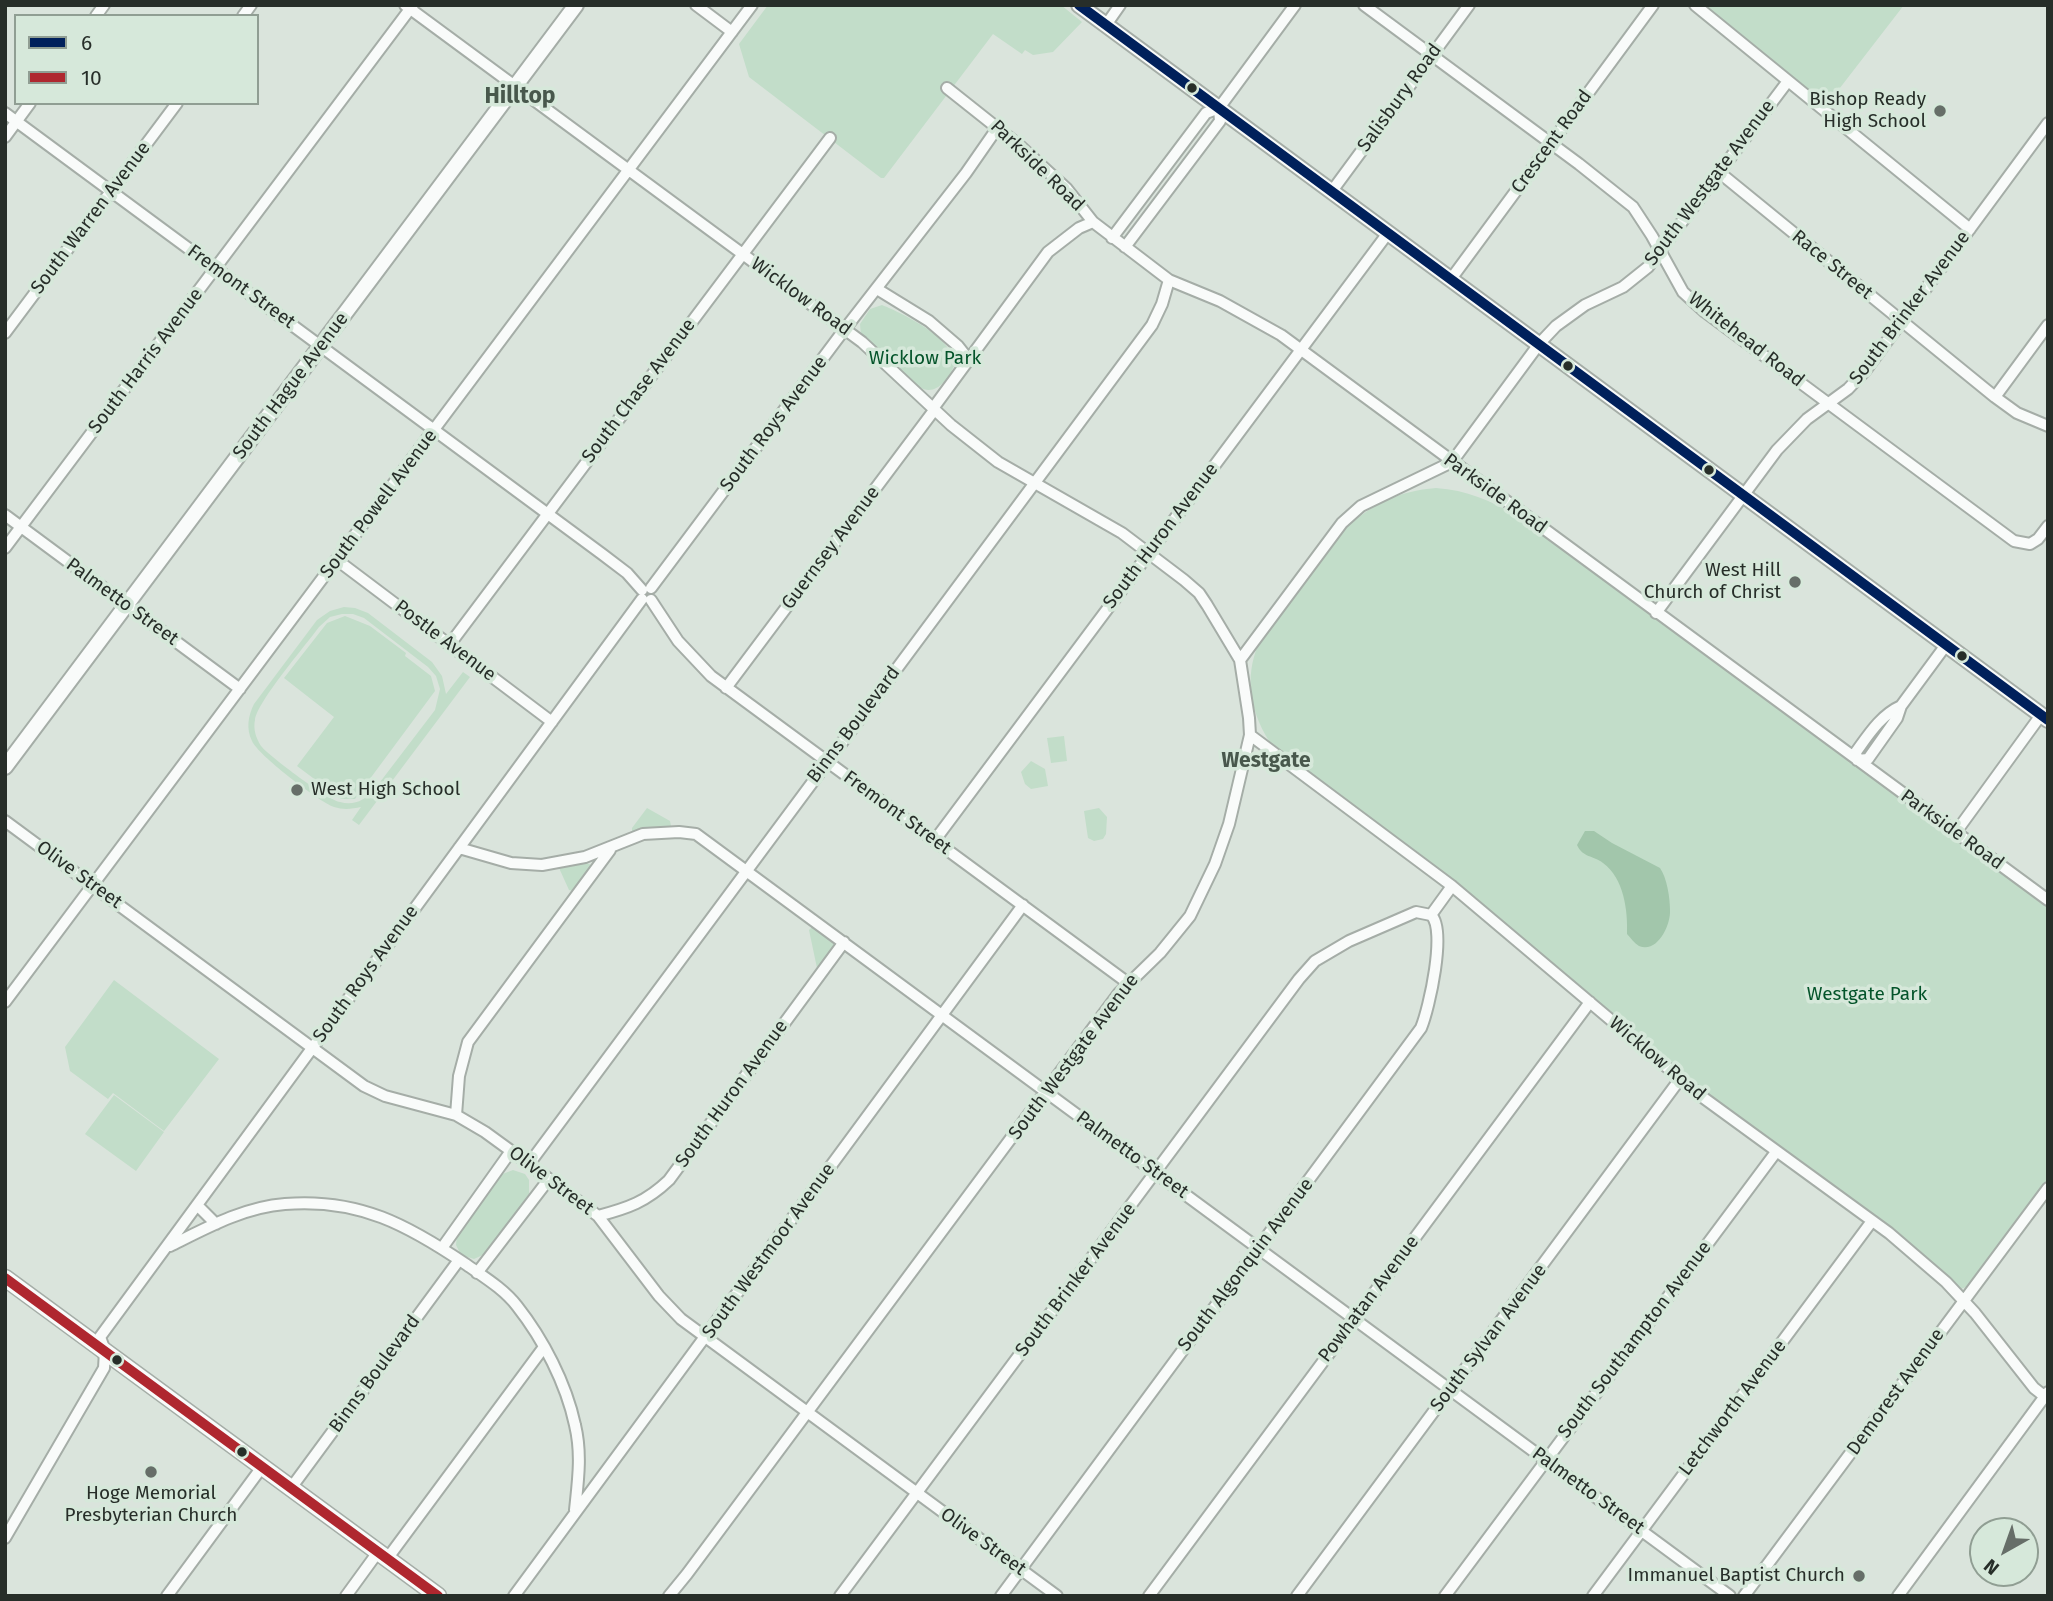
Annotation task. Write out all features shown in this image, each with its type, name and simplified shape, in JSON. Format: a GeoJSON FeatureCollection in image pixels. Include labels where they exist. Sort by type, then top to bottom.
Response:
{"type":"FeatureCollection","features":[{"type":"Feature","properties":{"kind":"main road","name":"South Hague Avenue"},"geometry":{"type":"LineString","coordinates":[[5,767],[576,5]]}},
{"type":"Feature","properties":{"kind":"main road"},"geometry":{"type":"LineString","coordinates":[[1079,5],[1946,645],[2045,715]]}},
{"type":"Feature","properties":{"kind":"main road"},"geometry":{"type":"LineString","coordinates":[[5,1278],[438,1596]]}},
{"type":"Feature","properties":{"kind":"street"},"geometry":{"type":"LineString","coordinates":[[696,5],[732,32]]}},
{"type":"Feature","properties":{"kind":"street","name":"South Powell Avenue"},"geometry":{"type":"LineString","coordinates":[[5,1002],[752,5]]}},
{"type":"Feature","properties":{"kind":"street"},"geometry":{"type":"LineString","coordinates":[[1106,25],[1120,5]]}},
{"type":"Feature","properties":{"kind":"street"},"geometry":{"type":"LineString","coordinates":[[1112,238],[1206,113],[1219,108],[1295,5]]}},
{"type":"Feature","properties":{"kind":"street","name":"Whitehead Road"},"geometry":{"type":"LineString","coordinates":[[1364,5],[1633,207],[1683,292],[1705,313],[2014,541],[2024,545],[2038,539],[2048,526]]}},
{"type":"Feature","properties":{"kind":"street","name":"Salisbury Road"},"geometry":{"type":"LineString","coordinates":[[1332,191],[1469,5]]}},
{"type":"Feature","properties":{"kind":"street","name":"Crescent Road"},"geometry":{"type":"LineString","coordinates":[[1451,279],[1653,5]]}},
{"type":"Feature","properties":{"kind":"street"},"geometry":{"type":"LineString","coordinates":[[1695,5],[1970,229]]}},
{"type":"Feature","properties":{"kind":"street","name":"Wicklow Road"},"geometry":{"type":"LineString","coordinates":[[409,7],[883,359],[934,408],[998,462],[1103,522],[1149,553],[1199,593],[1229,638],[1240,660]]}},
{"type":"Feature","properties":{"kind":"street","name":"South Harris Avenue"},"geometry":{"type":"LineString","coordinates":[[5,548],[409,7]]}},
{"type":"Feature","properties":{"kind":"street","name":"South Westgate Avenue"},"geometry":{"type":"LineString","coordinates":[[669,1596],[1128,983],[1181,930],[1199,900],[1215,864],[1229,824],[1250,735],[1240,660],[1342,523],[1362,506],[1452,462],[1539,344],[1556,327],[1585,305],[1637,278],[1660,253],[1788,81]]}},
{"type":"Feature","properties":{"kind":"street","name":"Parkside Road"},"geometry":{"type":"LineString","coordinates":[[947,88],[998,127],[1067,189],[1093,222],[1169,281],[1249,315],[1300,349],[2048,900]]}},
{"type":"Feature","properties":{"kind":"street"},"geometry":{"type":"LineString","coordinates":[[5,137],[29,105]]}},
{"type":"Feature","properties":{"kind":"street","name":"South Warren Avenue"},"geometry":{"type":"LineString","coordinates":[[5,333],[176,105]]}},
{"type":"Feature","properties":{"kind":"street"},"geometry":{"type":"LineString","coordinates":[[1125,247],[1220,121],[1219,108]]}},
{"type":"Feature","properties":{"kind":"street","name":"Fremont Street"},"geometry":{"type":"LineString","coordinates":[[5,113],[626,573],[646,594],[684,648],[710,676],[1128,983]]}},
{"type":"Feature","properties":{"kind":"street","name":"South Brinker Avenue"},"geometry":{"type":"LineString","coordinates":[[1656,612],[1777,450],[1800,425],[1848,389],[1865,371],[2048,123]]}},
{"type":"Feature","properties":{"kind":"street","name":"South Roys Avenue"},"geometry":{"type":"LineString","coordinates":[[105,1351],[100,1337],[646,594],[966,173],[998,127]]}},
{"type":"Feature","properties":{"kind":"street","name":"South Chase Avenue"},"geometry":{"type":"LineString","coordinates":[[450,644],[830,138]]}},
{"type":"Feature","properties":{"kind":"street","name":"Race Street"},"geometry":{"type":"LineString","coordinates":[[1720,173],[1995,397],[2017,413],[2048,426]]}},
{"type":"Feature","properties":{"kind":"street","name":"Guernsey Avenue"},"geometry":{"type":"LineString","coordinates":[[726,688],[1048,252],[1079,228],[1093,222]]}},
{"type":"Feature","properties":{"kind":"street","name":"South Huron Avenue"},"geometry":{"type":"LineString","coordinates":[[934,840],[1388,233]]}},
{"type":"Feature","properties":{"kind":"street","name":"Binns Boulevard"},"geometry":{"type":"LineString","coordinates":[[529,1164],[1152,325],[1169,281]]}},
{"type":"Feature","properties":{"kind":"street"},"geometry":{"type":"LineString","coordinates":[[877,289],[929,321],[958,346],[969,360]]}},
{"type":"Feature","properties":{"kind":"street"},"geometry":{"type":"LineString","coordinates":[[1995,397],[2048,325]]}},
{"type":"Feature","properties":{"kind":"street","name":"Palmetto Street"},"geometry":{"type":"LineString","coordinates":[[5,515],[240,689]]}},
{"type":"Feature","properties":{"kind":"street","name":"Postle Avenue"},"geometry":{"type":"LineString","coordinates":[[337,560],[552,722]]}},
{"type":"Feature","properties":{"kind":"street"},"geometry":{"type":"LineString","coordinates":[[1857,760],[1856,752],[1871,731],[1889,712],[1901,706],[1946,645]]}},
{"type":"Feature","properties":{"kind":"street"},"geometry":{"type":"LineString","coordinates":[[1956,832],[2045,715]]}},
{"type":"Feature","properties":{"kind":"street","name":"Wicklow Road"},"geometry":{"type":"LineString","coordinates":[[1250,735],[1452,886],[1680,1079],[1872,1221],[1946,1282],[2034,1388],[2047,1396]]}},
{"type":"Feature","properties":{"kind":"street","name":"Olive Street"},"geometry":{"type":"LineString","coordinates":[[5,821],[364,1086],[385,1096],[456,1115],[529,1164],[598,1216],[659,1296],[681,1319],[1057,1596]]}},
{"type":"Feature","properties":{"kind":"street","name":"Palmetto Street"},"geometry":{"type":"LineString","coordinates":[[459,848],[511,863],[542,865],[585,857],[643,834],[696,834],[1730,1596]]}},
{"type":"Feature","properties":{"kind":"street"},"geometry":{"type":"LineString","coordinates":[[456,1115],[458,1076],[468,1042],[612,847]]}},
{"type":"Feature","properties":{"kind":"street"},"geometry":{"type":"LineString","coordinates":[[1432,915],[1452,886]]}},
{"type":"Feature","properties":{"kind":"street","name":"South Westmoor Avenue"},"geometry":{"type":"LineString","coordinates":[[514,1596],[1023,905]]}},
{"type":"Feature","properties":{"kind":"street","name":"South Brinker Avenue"},"geometry":{"type":"LineString","coordinates":[[841,1596],[1299,979],[1315,961],[1341,945],[1416,912],[1432,915]]}},
{"type":"Feature","properties":{"kind":"street","name":"South Algonquin Avenue"},"geometry":{"type":"LineString","coordinates":[[1001,1596],[1420,1028],[1430,1001],[1438,929],[1436,919],[1432,915]]}},
{"type":"Feature","properties":{"kind":"street","name":"South Huron Avenue"},"geometry":{"type":"LineString","coordinates":[[598,1216],[634,1206],[653,1195],[669,1180],[844,942]]}},
{"type":"Feature","properties":{"kind":"street","name":"Powhatan Avenue"},"geometry":{"type":"LineString","coordinates":[[1149,1596],[1590,1002]]}},
{"type":"Feature","properties":{"kind":"street","name":"South Sylvan Avenue"},"geometry":{"type":"LineString","coordinates":[[1297,1596],[1680,1079]]}},
{"type":"Feature","properties":{"kind":"street"},"geometry":{"type":"LineString","coordinates":[[442,1248],[511,1151]]}},
{"type":"Feature","properties":{"kind":"street","name":"South Southampton Avenue"},"geometry":{"type":"LineString","coordinates":[[1445,1596],[1776,1152]]}},
{"type":"Feature","properties":{"kind":"street"},"geometry":{"type":"LineString","coordinates":[[477,1273],[549,1179]]}},
{"type":"Feature","properties":{"kind":"street","name":"Demorest Avenue"},"geometry":{"type":"LineString","coordinates":[[1744,1596],[2048,1188]]}},
{"type":"Feature","properties":{"kind":"street"},"geometry":{"type":"LineString","coordinates":[[166,1248],[231,1217],[281,1204],[331,1204],[380,1215],[415,1231],[442,1248],[515,1303],[544,1347],[575,1421],[580,1465],[575,1512]]}},
{"type":"Feature","properties":{"kind":"street"},"geometry":{"type":"LineString","coordinates":[[197,1205],[216,1224]]}},
{"type":"Feature","properties":{"kind":"street","name":"Letchworth Avenue"},"geometry":{"type":"LineString","coordinates":[[1593,1596],[1872,1221]]}},
{"type":"Feature","properties":{"kind":"street","name":"Binns Boulevard"},"geometry":{"type":"LineString","coordinates":[[291,1488],[459,1260]]}},
{"type":"Feature","properties":{"kind":"street"},"geometry":{"type":"LineString","coordinates":[[346,1596],[382,1555],[544,1347]]}},
{"type":"Feature","properties":{"kind":"street"},"geometry":{"type":"LineString","coordinates":[[5,1538],[102,1371],[105,1351]]}},
{"type":"Feature","properties":{"kind":"street"},"geometry":{"type":"LineString","coordinates":[[1898,1596],[2047,1396]]}},
{"type":"Feature","properties":{"kind":"street"},"geometry":{"type":"LineString","coordinates":[[580,1465],[599,1480]]}},
{"type":"Feature","properties":{"kind":"street"},"geometry":{"type":"LineString","coordinates":[[167,1596],[262,1467]]}},
{"type":"Feature","properties":{"kind":"green space"},"geometry":{"type":"Polygon","coordinates":[[[768,5],[1061,5],[1082,22],[1053,52],[1033,55],[1025,50],[1022,54],[993,34],[884,178],[881,178],[749,77],[739,44],[768,5]]]}},
{"type":"Feature","properties":{"kind":"green space"},"geometry":{"type":"Polygon","coordinates":[[[1704,5],[1904,5],[1826,106],[1704,5]]]}},
{"type":"Feature","properties":{"kind":"green space","name":"Wicklow Park"},"geometry":{"type":"Polygon","coordinates":[[[882,305],[927,329],[947,346],[954,366],[940,386],[930,390],[919,387],[861,336],[860,324],[870,309],[882,305]]]}},
{"type":"Feature","properties":{"kind":"green space","name":"Westgate Park"},"geometry":{"type":"Polygon","coordinates":[[[1436,488],[1478,497],[1517,515],[2048,907],[2048,1179],[1966,1287],[1961,1289],[1956,1286],[1702,1092],[1269,741],[1257,715],[1251,689],[1253,663],[1262,636],[1344,530],[1354,521],[1386,500],[1410,492],[1436,488]]]}},
{"type":"Feature","properties":{"kind":"green space"},"geometry":{"type":"Polygon","coordinates":[[[344,607],[368,613],[432,662],[442,676],[446,694],[463,672],[470,677],[359,825],[352,820],[361,807],[337,808],[315,796],[257,748],[248,727],[254,704],[317,620],[330,611],[344,607]],[[353,614],[330,617],[319,627],[264,700],[254,727],[261,746],[275,759],[324,794],[340,802],[350,803],[363,799],[374,790],[435,710],[440,689],[436,676],[428,667],[364,618],[353,614]]]}},
{"type":"Feature","properties":{"kind":"green space"},"geometry":{"type":"Polygon","coordinates":[[[345,616],[370,626],[406,653],[405,656],[431,676],[435,691],[355,799],[341,799],[297,766],[334,717],[284,678],[327,623],[345,616]]]}},
{"type":"Feature","properties":{"kind":"green space"},"geometry":{"type":"Polygon","coordinates":[[[1064,736],[1067,761],[1051,763],[1047,738],[1064,736]]]}},
{"type":"Feature","properties":{"kind":"green space"},"geometry":{"type":"Polygon","coordinates":[[[1031,761],[1045,769],[1048,786],[1031,789],[1025,784],[1021,772],[1031,761]]]}},
{"type":"Feature","properties":{"kind":"green space"},"geometry":{"type":"Polygon","coordinates":[[[647,808],[670,821],[671,826],[635,833],[632,831],[647,808]]]}},
{"type":"Feature","properties":{"kind":"green space"},"geometry":{"type":"Polygon","coordinates":[[[1099,808],[1107,817],[1106,834],[1103,839],[1094,841],[1088,838],[1084,811],[1099,808]]]}},
{"type":"Feature","properties":{"kind":"green space"},"geometry":{"type":"Polygon","coordinates":[[[585,862],[591,865],[590,868],[573,891],[569,890],[559,868],[585,862]]]}},
{"type":"Feature","properties":{"kind":"green space"},"geometry":{"type":"Polygon","coordinates":[[[813,926],[836,944],[817,968],[809,930],[813,926]]]}},
{"type":"Feature","properties":{"kind":"green space"},"geometry":{"type":"Polygon","coordinates":[[[114,980],[219,1059],[164,1131],[113,1093],[108,1099],[70,1071],[65,1047],[114,980]]]}},
{"type":"Feature","properties":{"kind":"green space"},"geometry":{"type":"Polygon","coordinates":[[[114,1095],[164,1132],[136,1171],[85,1134],[114,1095]]]}},
{"type":"Feature","properties":{"kind":"green space"},"geometry":{"type":"Polygon","coordinates":[[[513,1170],[525,1174],[529,1180],[529,1194],[487,1253],[474,1259],[461,1255],[456,1245],[457,1235],[500,1175],[513,1170]]]}},
{"type":"Feature","properties":{"kind":"shaded area"},"geometry":{"type":"Polygon","coordinates":[[[1585,831],[1594,831],[1660,868],[1669,894],[1670,916],[1662,937],[1652,946],[1639,946],[1627,934],[1627,915],[1616,877],[1603,863],[1585,854],[1577,845],[1585,831]]]}},
{"type":"Feature","properties":{"kind":"transit line","name":"6"},"geometry":{"type":"LineString","coordinates":[[1079,5],[2048,720]]}},
{"type":"Feature","properties":{"kind":"transit line","name":"10"},"geometry":{"type":"LineString","coordinates":[[5,1278],[438,1596]]}},
{"type":"Feature","properties":{"kind":"place","name":"Bishop Ready High School"},"geometry":{"type":"Point","coordinates":[1940,111]}},
{"type":"Feature","properties":{"kind":"place","name":"West Hill Church of Christ"},"geometry":{"type":"Point","coordinates":[1795,582]}},
{"type":"Feature","properties":{"kind":"place","name":"West High School"},"geometry":{"type":"Point","coordinates":[297,790]}},
{"type":"Feature","properties":{"kind":"place","name":"Hoge Memorial Presbyterian Church"},"geometry":{"type":"Point","coordinates":[151,1472]}},
{"type":"Feature","properties":{"kind":"place","name":"Immanuel Baptist Church"},"geometry":{"type":"Point","coordinates":[1859,1576]}},
{"type":"Feature","properties":{"kind":"district","name":"Hilltop"},"geometry":{"type":"Point","coordinates":[520,97]}},
{"type":"Feature","properties":{"kind":"district","name":"Westgate"},"geometry":{"type":"Point","coordinates":[1266,761]}}]}
